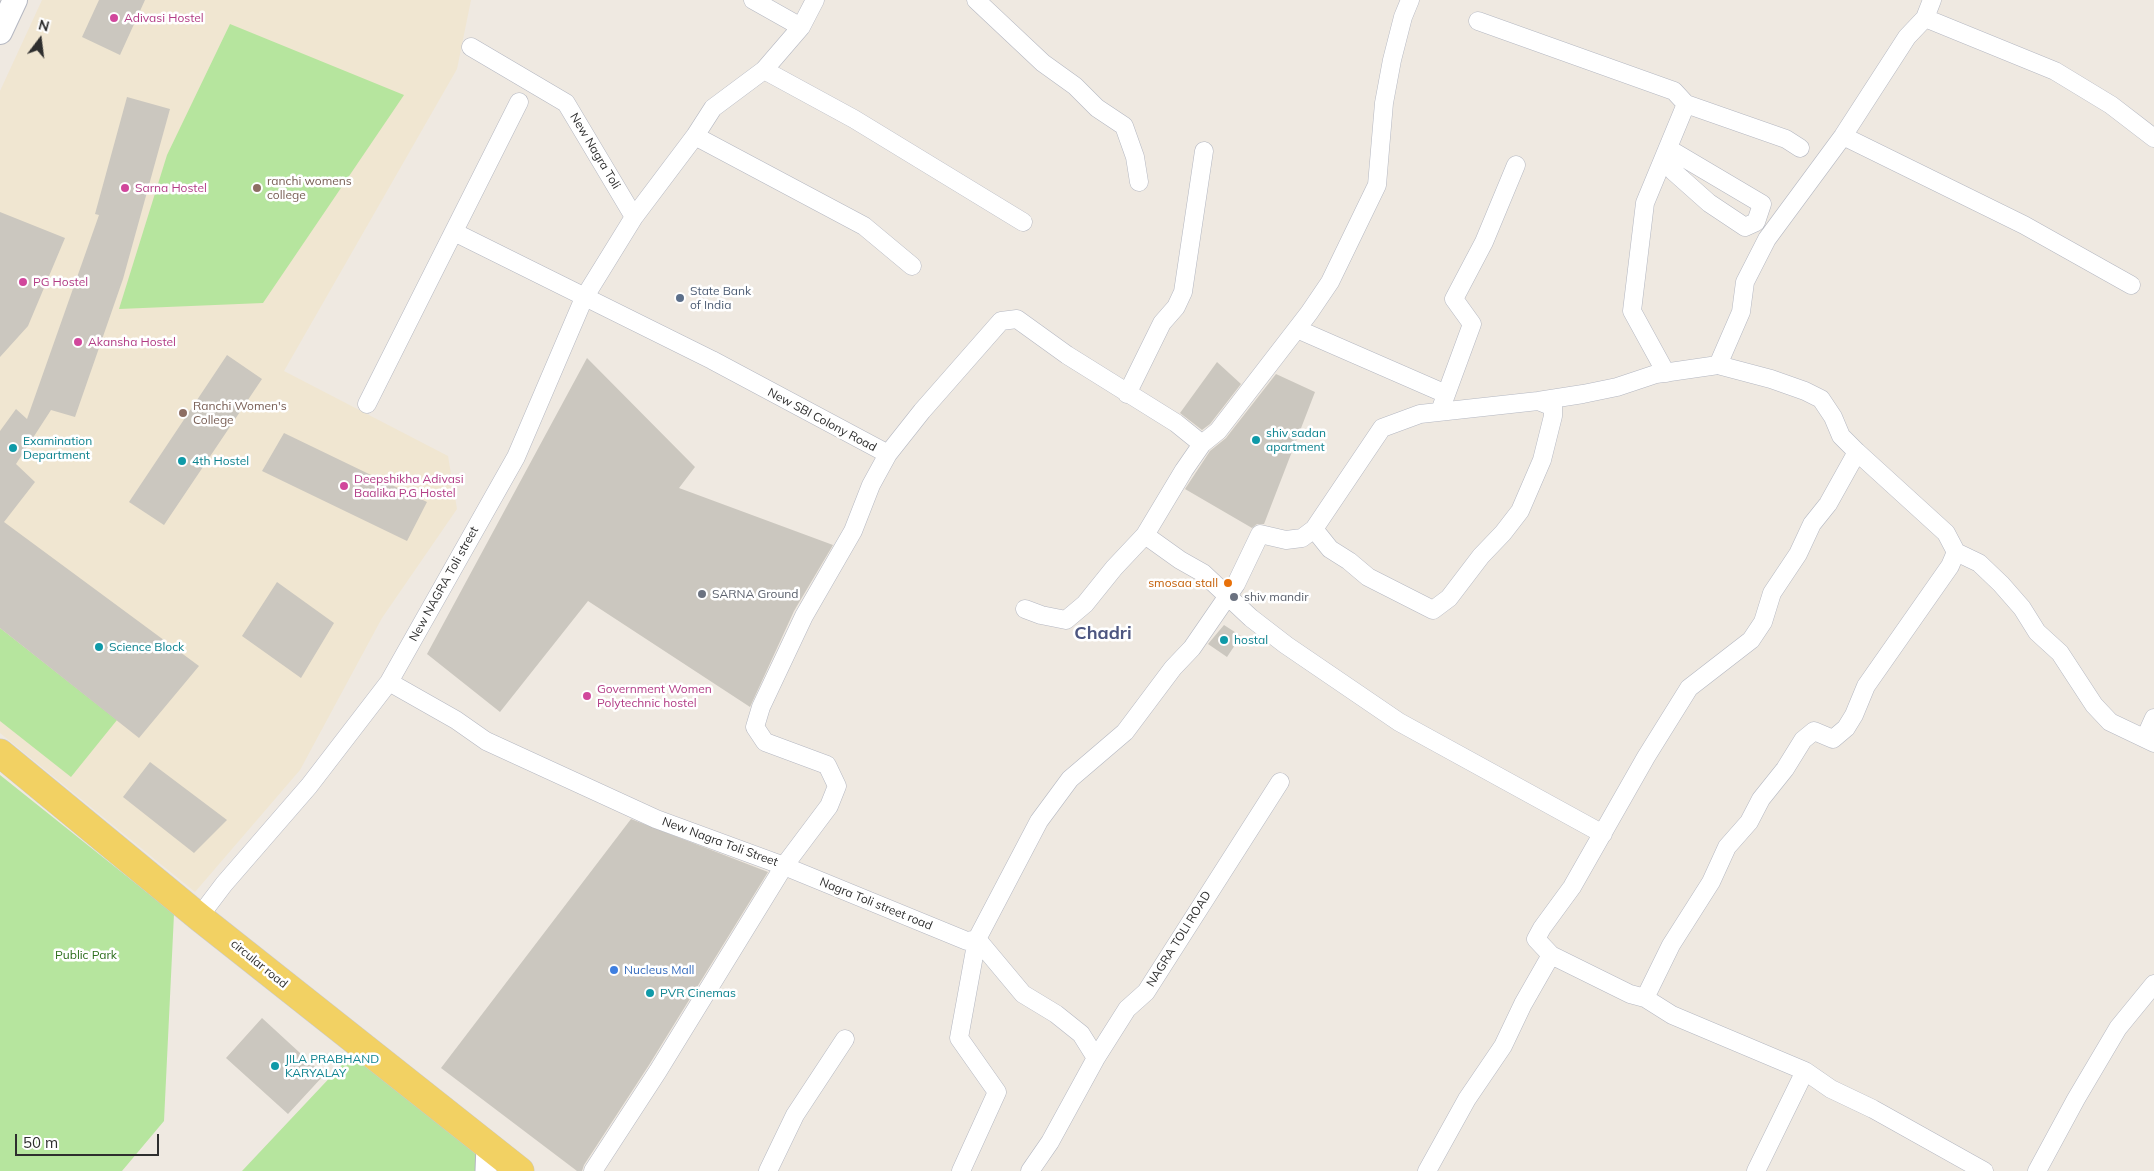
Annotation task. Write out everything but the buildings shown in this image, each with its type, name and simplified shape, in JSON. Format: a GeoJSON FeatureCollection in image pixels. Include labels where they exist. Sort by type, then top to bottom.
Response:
{"type":"FeatureCollection","features":[{"type":"Feature","properties":{"kind":"main road"},"geometry":{"type":"LineString","coordinates":[[0,32],[15,0]]}},
{"type":"Feature","properties":{"kind":"main road","name":"circular road"},"geometry":{"type":"LineString","coordinates":[[0,753],[199,916],[486,1158],[520,1171]]}},
{"type":"Feature","properties":{"kind":"street"},"geometry":{"type":"LineString","coordinates":[[753,0],[801,26]]}},
{"type":"Feature","properties":{"kind":"street","name":"New NAGRA Toli street"},"geometry":{"type":"LineString","coordinates":[[199,916],[224,884],[309,786],[390,682],[516,457],[584,298],[634,217],[695,136],[713,108],[764,70],[801,26],[815,0]]}},
{"type":"Feature","properties":{"kind":"street"},"geometry":{"type":"LineString","coordinates":[[976,0],[1043,63],[1075,86],[1097,108],[1124,126],[1135,157],[1139,182]]}},
{"type":"Feature","properties":{"kind":"street"},"geometry":{"type":"LineString","coordinates":[[1025,609],[1066,620],[1085,604],[1114,568],[1145,535],[1202,444],[1218,431],[1297,329],[1330,282],[1377,185],[1384,103],[1392,60],[1410,0]]}},
{"type":"Feature","properties":{"kind":"street"},"geometry":{"type":"LineString","coordinates":[[1718,365],[1742,312],[1745,282],[1767,239],[1843,136],[1907,37],[1925,18],[1932,0]]}},
{"type":"Feature","properties":{"kind":"street"},"geometry":{"type":"LineString","coordinates":[[1925,18],[2055,71],[2111,105],[2154,138]]}},
{"type":"Feature","properties":{"kind":"street"},"geometry":{"type":"LineString","coordinates":[[1478,21],[1674,91],[1686,104],[1786,140],[1800,148]]}},
{"type":"Feature","properties":{"kind":"street","name":"New Nagra Toli"},"geometry":{"type":"LineString","coordinates":[[471,47],[566,103],[634,217]]}},
{"type":"Feature","properties":{"kind":"street"},"geometry":{"type":"LineString","coordinates":[[764,70],[877,133],[1023,222]]}},
{"type":"Feature","properties":{"kind":"street"},"geometry":{"type":"LineString","coordinates":[[367,404],[519,102]]}},
{"type":"Feature","properties":{"kind":"street"},"geometry":{"type":"LineString","coordinates":[[1666,373],[1632,311],[1645,203],[1669,149],[1686,104]]}},
{"type":"Feature","properties":{"kind":"street"},"geometry":{"type":"LineString","coordinates":[[695,136],[864,226],[912,266]]}},
{"type":"Feature","properties":{"kind":"street"},"geometry":{"type":"LineString","coordinates":[[1843,136],[2024,224],[2130,285]]}},
{"type":"Feature","properties":{"kind":"street"},"geometry":{"type":"LineString","coordinates":[[1669,149],[1762,204],[1756,222],[1745,227],[1709,203],[1673,171],[1669,149]]}},
{"type":"Feature","properties":{"kind":"street"},"geometry":{"type":"LineString","coordinates":[[1127,394],[1162,323],[1176,308],[1183,292],[1204,151]]}},
{"type":"Feature","properties":{"kind":"street"},"geometry":{"type":"LineString","coordinates":[[1443,403],[1472,324],[1454,299],[1484,242],[1516,165]]}},
{"type":"Feature","properties":{"kind":"street","name":"New SBI Colony Road"},"geometry":{"type":"LineString","coordinates":[[454,232],[712,360],[888,454],[871,485],[854,531],[804,616],[761,707],[755,727],[765,742],[827,765],[837,786],[829,806],[784,866]]}},
{"type":"Feature","properties":{"kind":"street"},"geometry":{"type":"LineString","coordinates":[[888,454],[922,411],[1001,321],[1017,320],[1127,394],[1176,423],[1202,444]]}},
{"type":"Feature","properties":{"kind":"street"},"geometry":{"type":"LineString","coordinates":[[1297,329],[1443,403]]}},
{"type":"Feature","properties":{"kind":"street"},"geometry":{"type":"LineString","coordinates":[[961,1171],[997,1092],[959,1038],[972,940],[1039,821],[1070,779],[1125,732],[1173,668],[1192,648],[1229,595],[1260,534],[1286,540],[1302,538],[1314,529],[1382,428],[1403,418],[1443,403],[1538,401],[1617,387],[1656,374],[1718,365],[1771,379],[1805,391],[1821,399],[1833,417],[1841,436],[1946,534],[1956,552],[1980,563],[2001,584],[2022,608],[2037,632],[2060,653],[2094,705],[2110,722],[2150,740],[2154,718]]}},
{"type":"Feature","properties":{"kind":"street"},"geometry":{"type":"LineString","coordinates":[[1314,529],[1330,549],[1349,561],[1368,578],[1433,610],[1449,598],[1469,570],[1503,534],[1520,511],[1542,460],[1553,416],[1552,407],[1538,401]]}},
{"type":"Feature","properties":{"kind":"street"},"geometry":{"type":"LineString","coordinates":[[1857,452],[1828,504],[1812,524],[1798,554],[1772,593],[1763,622],[1751,640],[1688,688],[1646,757],[1572,887],[1536,939],[1551,955],[1630,994],[1645,998],[1672,1015],[1806,1071],[1831,1089],[1873,1109],[1984,1171]]}},
{"type":"Feature","properties":{"kind":"street"},"geometry":{"type":"LineString","coordinates":[[1145,535],[1180,560],[1203,573],[1229,595],[1251,618],[1286,645],[1398,722],[1603,834]]}},
{"type":"Feature","properties":{"kind":"street"},"geometry":{"type":"LineString","coordinates":[[1645,998],[1671,945],[1711,882],[1727,848],[1749,822],[1761,799],[1785,769],[1803,740],[1814,731],[1833,739],[1846,728],[1854,715],[1866,686],[1950,566],[1956,552]]}},
{"type":"Feature","properties":{"kind":"street","name":"New Nagra Toli Street"},"geometry":{"type":"LineString","coordinates":[[390,682],[456,720],[486,741],[656,819],[784,866],[658,1071],[592,1171]]}},
{"type":"Feature","properties":{"kind":"street","name":"NAGRA TOLI ROAD"},"geometry":{"type":"LineString","coordinates":[[1030,1171],[1050,1142],[1096,1058],[1127,1009],[1146,992],[1280,782]]}},
{"type":"Feature","properties":{"kind":"street","name":"Nagra Toli street road"},"geometry":{"type":"LineString","coordinates":[[784,866],[972,940]]}},
{"type":"Feature","properties":{"kind":"street"},"geometry":{"type":"LineString","coordinates":[[972,940],[1023,994],[1056,1014],[1081,1034],[1096,1058]]}},
{"type":"Feature","properties":{"kind":"street"},"geometry":{"type":"LineString","coordinates":[[1427,1171],[1466,1099],[1503,1046],[1523,1004],[1551,955]]}},
{"type":"Feature","properties":{"kind":"street"},"geometry":{"type":"LineString","coordinates":[[2037,1171],[2076,1099],[2118,1028],[2154,984]]}},
{"type":"Feature","properties":{"kind":"street"},"geometry":{"type":"LineString","coordinates":[[768,1171],[795,1115],[845,1040]]}},
{"type":"Feature","properties":{"kind":"street"},"geometry":{"type":"LineString","coordinates":[[1756,1171],[1806,1071]]}},
{"type":"Feature","properties":{"kind":"shaded area","name":"Ranchi Women's College"},"geometry":{"type":"Polygon","coordinates":[[[42,0],[471,0],[457,69],[284,371],[448,456],[457,509],[382,618],[300,770],[195,892],[0,733],[0,91],[42,0]]]}},
{"type":"Feature","properties":{"kind":"green space"},"geometry":{"type":"Polygon","coordinates":[[[230,24],[404,95],[263,303],[119,309],[167,155],[230,24]]]}},
{"type":"Feature","properties":{"kind":"green space"},"geometry":{"type":"Polygon","coordinates":[[[0,628],[117,720],[71,777],[0,721],[0,628]]]}},
{"type":"Feature","properties":{"kind":"green space","name":"Public Park"},"geometry":{"type":"Polygon","coordinates":[[[0,775],[174,914],[164,1121],[122,1171],[0,1171],[0,775]]]}},
{"type":"Feature","properties":{"kind":"green space"},"geometry":{"type":"Polygon","coordinates":[[[353,1053],[482,1146],[481,1171],[242,1171],[353,1053]]]}},
{"type":"Feature","properties":{"kind":"place","name":"Adivasi Hostel"},"geometry":{"type":"Point","coordinates":[114,18]}},
{"type":"Feature","properties":{"kind":"place","name":"Sarna Hostel"},"geometry":{"type":"Point","coordinates":[125,188]}},
{"type":"Feature","properties":{"kind":"place","name":"ranchi womens college"},"geometry":{"type":"Point","coordinates":[257,188]}},
{"type":"Feature","properties":{"kind":"place","name":"PG Hostel"},"geometry":{"type":"Point","coordinates":[23,282]}},
{"type":"Feature","properties":{"kind":"place","name":"State Bank of India"},"geometry":{"type":"Point","coordinates":[680,298]}},
{"type":"Feature","properties":{"kind":"place","name":"Akansha Hostel"},"geometry":{"type":"Point","coordinates":[78,342]}},
{"type":"Feature","properties":{"kind":"place","name":"Ranchi Women's College"},"geometry":{"type":"Point","coordinates":[183,413]}},
{"type":"Feature","properties":{"kind":"place","name":"shiv sadan apartment"},"geometry":{"type":"Point","coordinates":[1256,440]}},
{"type":"Feature","properties":{"kind":"place","name":"Examination Department"},"geometry":{"type":"Point","coordinates":[13,448]}},
{"type":"Feature","properties":{"kind":"place","name":"4th Hostel"},"geometry":{"type":"Point","coordinates":[182,461]}},
{"type":"Feature","properties":{"kind":"place","name":"Deepshikha Adivasi Baalika P.G Hostel"},"geometry":{"type":"Point","coordinates":[344,486]}},
{"type":"Feature","properties":{"kind":"place","name":"smosaa stall"},"geometry":{"type":"Point","coordinates":[1228,583]}},
{"type":"Feature","properties":{"kind":"place","name":"SARNA Ground"},"geometry":{"type":"Point","coordinates":[702,594]}},
{"type":"Feature","properties":{"kind":"place","name":"shiv mandir"},"geometry":{"type":"Point","coordinates":[1234,597]}},
{"type":"Feature","properties":{"kind":"place","name":"hostal"},"geometry":{"type":"Point","coordinates":[1224,640]}},
{"type":"Feature","properties":{"kind":"place","name":"Science Block"},"geometry":{"type":"Point","coordinates":[99,647]}},
{"type":"Feature","properties":{"kind":"place","name":"Government Women Polytechnic hostel"},"geometry":{"type":"Point","coordinates":[587,696]}},
{"type":"Feature","properties":{"kind":"place","name":"Nucleus Mall"},"geometry":{"type":"Point","coordinates":[614,970]}},
{"type":"Feature","properties":{"kind":"place","name":"PVR Cinemas"},"geometry":{"type":"Point","coordinates":[650,993]}},
{"type":"Feature","properties":{"kind":"place","name":"JILA PRABHAND KARYALAY"},"geometry":{"type":"Point","coordinates":[275,1066]}},
{"type":"Feature","properties":{"kind":"district","name":"Chadri"},"geometry":{"type":"Point","coordinates":[1103,634]}}]}
